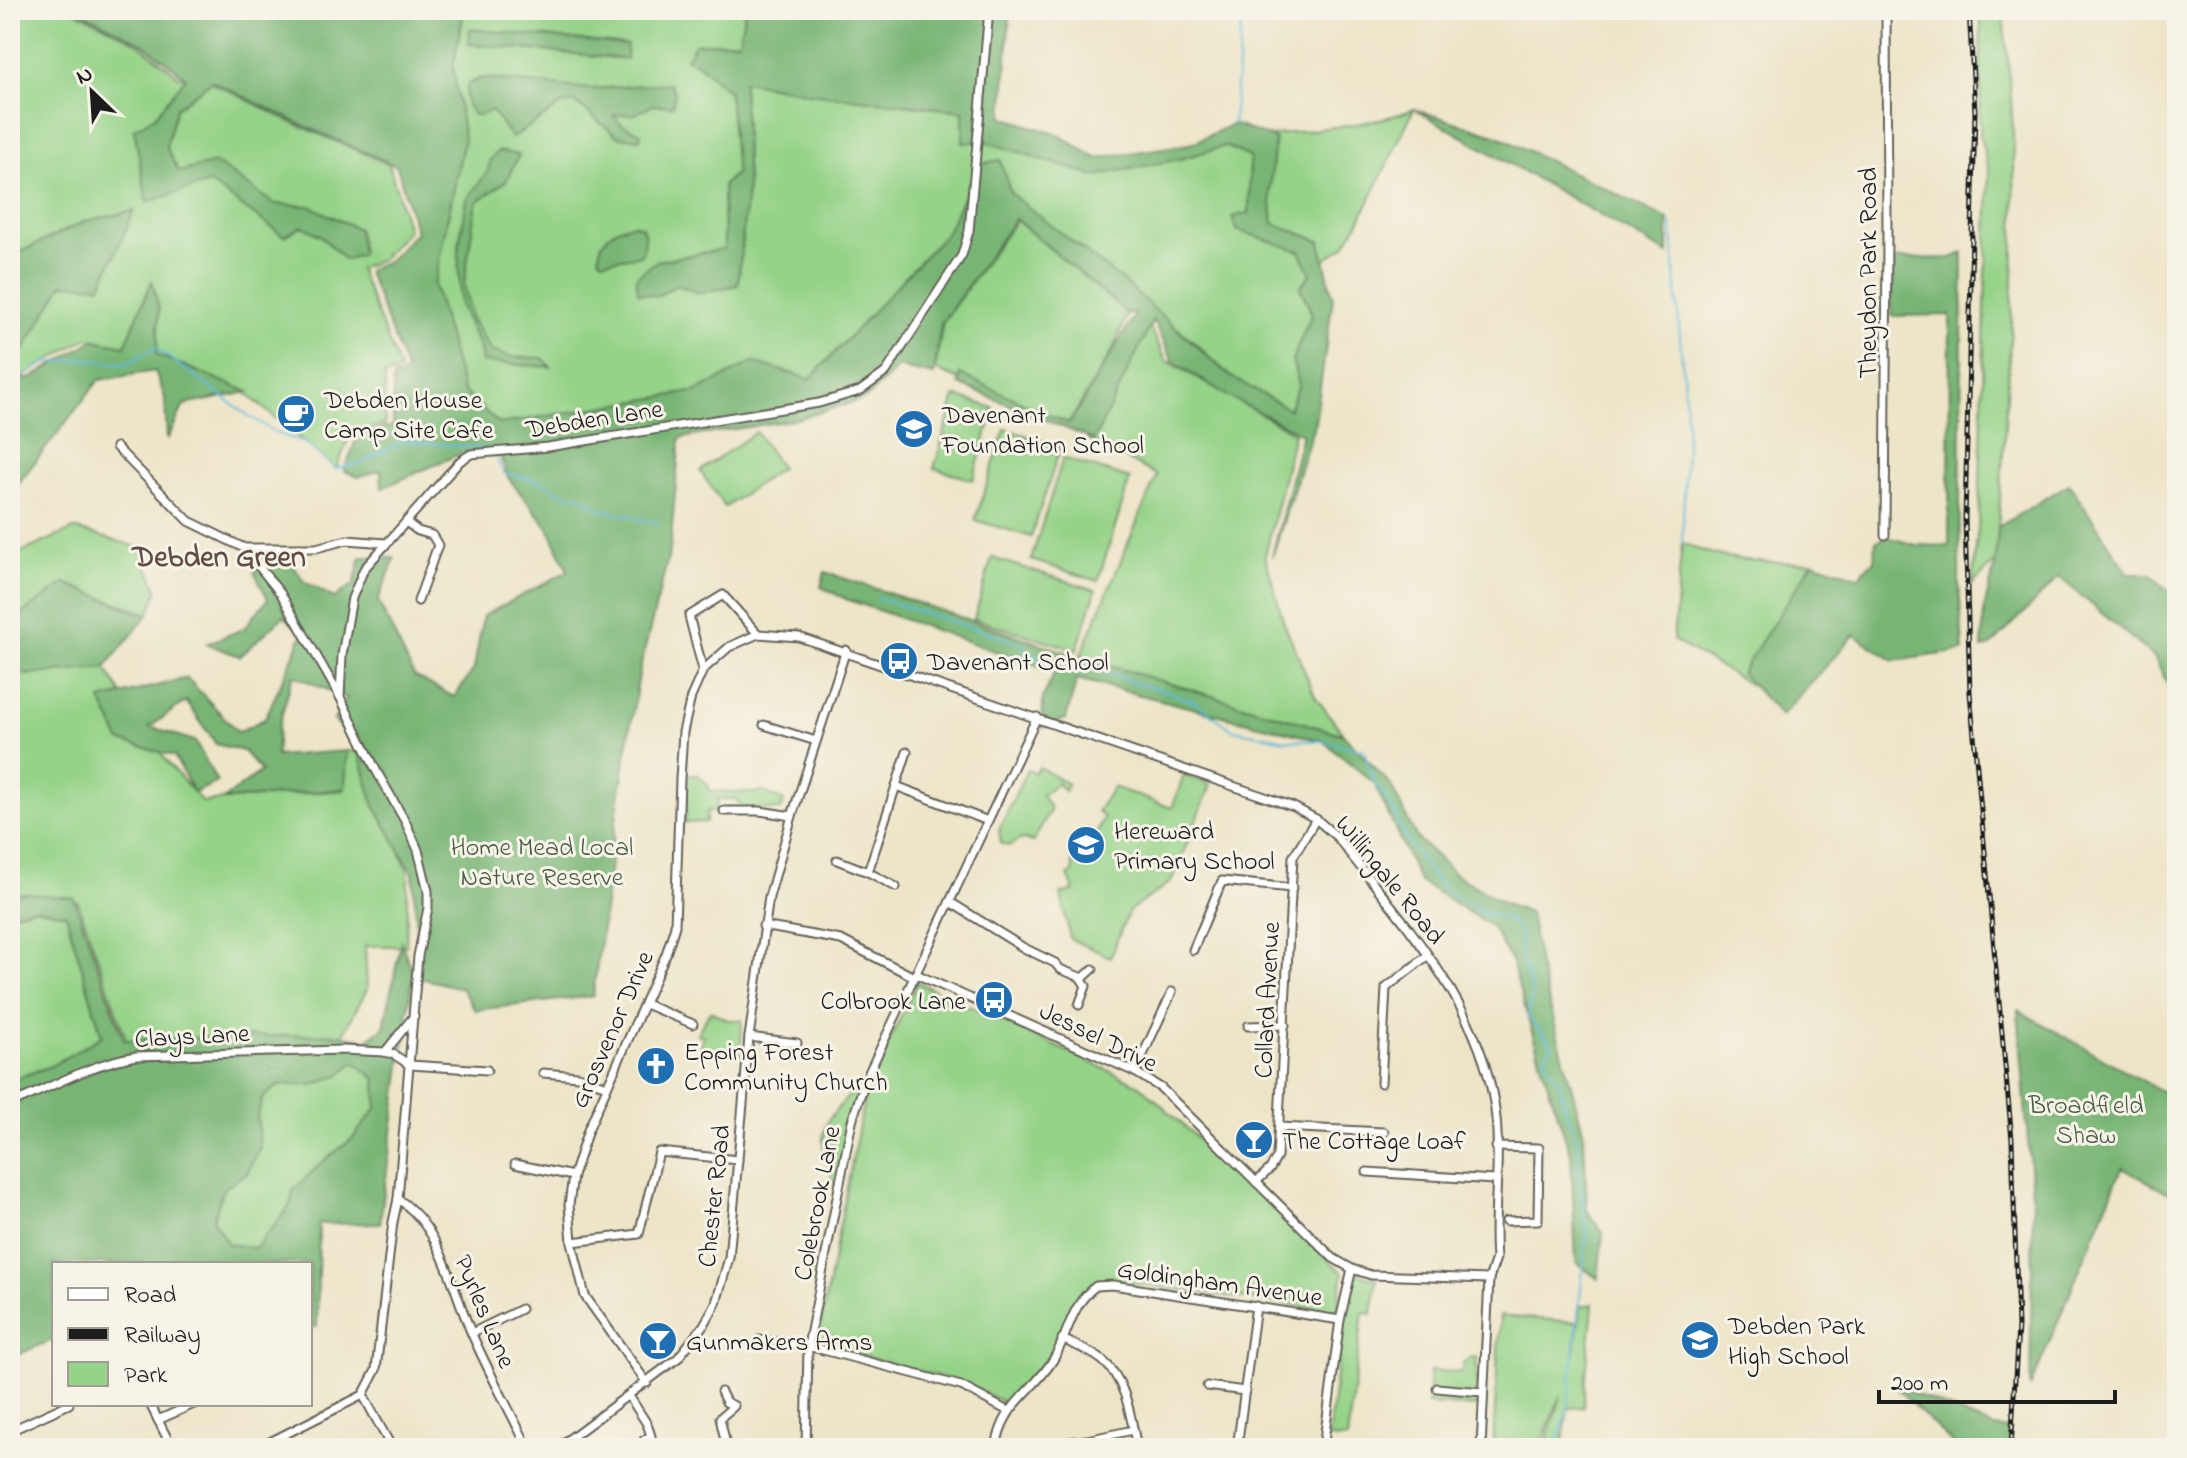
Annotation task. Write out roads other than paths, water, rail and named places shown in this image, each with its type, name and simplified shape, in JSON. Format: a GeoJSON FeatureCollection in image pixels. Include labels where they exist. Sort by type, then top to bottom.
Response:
{"type":"FeatureCollection","features":[{"type":"Feature","properties":{"kind":"street","name":"Debden Lane"},"geometry":{"type":"LineString","coordinates":[[363,1395],[376,1370],[398,1199],[418,956],[428,908],[425,876],[418,850],[340,697],[342,655],[352,598],[364,569],[460,461],[471,454],[548,447],[819,403],[860,391],[886,372],[962,255],[969,231],[989,10]]}},
{"type":"Feature","properties":{"kind":"street","name":"Theydon Park Road"},"geometry":{"type":"LineString","coordinates":[[1885,535],[1886,10]]}},
{"type":"Feature","properties":{"kind":"street"},"geometry":{"type":"LineString","coordinates":[[116,447],[189,521],[244,548],[281,594],[340,697]]}},
{"type":"Feature","properties":{"kind":"street"},"geometry":{"type":"LineString","coordinates":[[406,522],[418,531],[432,535],[438,545],[418,601]]}},
{"type":"Feature","properties":{"kind":"street"},"geometry":{"type":"LineString","coordinates":[[244,548],[316,548],[347,540],[386,543]]}},
{"type":"Feature","properties":{"kind":"street"},"geometry":{"type":"LineString","coordinates":[[703,670],[689,616],[723,595],[758,634],[799,637],[846,650]]}},
{"type":"Feature","properties":{"kind":"street","name":"Grosvenor Drive"},"geometry":{"type":"LineString","coordinates":[[647,1383],[585,1296],[572,1242],[569,1205],[573,1176],[588,1130],[645,1004],[675,926],[683,732],[691,697],[703,670],[729,647],[758,634]]}},
{"type":"Feature","properties":{"kind":"street","name":"Willingale Road"},"geometry":{"type":"LineString","coordinates":[[846,650],[1294,807],[1316,819],[1337,837],[1454,994],[1475,1033],[1491,1091],[1496,1119],[1496,1258],[1489,1279],[1481,1448]]}},
{"type":"Feature","properties":{"kind":"street","name":"Chester Road"},"geometry":{"type":"LineString","coordinates":[[557,1448],[678,1358],[692,1342],[716,1303],[729,1258],[749,1037],[763,926],[792,816],[846,650]]}},
{"type":"Feature","properties":{"kind":"street","name":"Colebrook Lane"},"geometry":{"type":"LineString","coordinates":[[806,1448],[808,1346],[852,1121],[865,1081],[1037,717]]}},
{"type":"Feature","properties":{"kind":"street"},"geometry":{"type":"LineString","coordinates":[[764,725],[816,741]]}},
{"type":"Feature","properties":{"kind":"street"},"geometry":{"type":"LineString","coordinates":[[868,872],[907,752]]}},
{"type":"Feature","properties":{"kind":"street"},"geometry":{"type":"LineString","coordinates":[[896,786],[988,821]]}},
{"type":"Feature","properties":{"kind":"street"},"geometry":{"type":"LineString","coordinates":[[724,811],[760,811],[792,816]]}},
{"type":"Feature","properties":{"kind":"street","name":"Collard Avenue"},"geometry":{"type":"LineString","coordinates":[[1256,1182],[1277,1157],[1293,857],[1316,819]]}},
{"type":"Feature","properties":{"kind":"street"},"geometry":{"type":"LineString","coordinates":[[837,860],[896,887]]}},
{"type":"Feature","properties":{"kind":"street"},"geometry":{"type":"LineString","coordinates":[[1193,950],[1222,881],[1292,888]]}},
{"type":"Feature","properties":{"kind":"street"},"geometry":{"type":"LineString","coordinates":[[950,902],[1024,948],[1082,979],[1086,986],[1079,1005]]}},
{"type":"Feature","properties":{"kind":"street","name":"Jessel Drive"},"geometry":{"type":"LineString","coordinates":[[763,926],[841,940],[915,976],[1135,1072],[1180,1105],[1333,1258],[1352,1269],[1371,1275],[1489,1279]]}},
{"type":"Feature","properties":{"kind":"street"},"geometry":{"type":"LineString","coordinates":[[1381,1083],[1386,988],[1427,956]]}},
{"type":"Feature","properties":{"kind":"street"},"geometry":{"type":"LineString","coordinates":[[1082,979],[1093,969]]}},
{"type":"Feature","properties":{"kind":"street"},"geometry":{"type":"LineString","coordinates":[[1135,1072],[1172,992]]}},
{"type":"Feature","properties":{"kind":"street"},"geometry":{"type":"LineString","coordinates":[[645,1004],[693,1024]]}},
{"type":"Feature","properties":{"kind":"street"},"geometry":{"type":"LineString","coordinates":[[385,1052],[414,1016]]}},
{"type":"Feature","properties":{"kind":"street"},"geometry":{"type":"LineString","coordinates":[[1248,1026],[1285,1025]]}},
{"type":"Feature","properties":{"kind":"street"},"geometry":{"type":"LineString","coordinates":[[749,1037],[797,1043]]}},
{"type":"Feature","properties":{"kind":"street","name":"Clays Lane"},"geometry":{"type":"LineString","coordinates":[[10,1104],[85,1070],[137,1056],[342,1050],[385,1052],[410,1065]]}},
{"type":"Feature","properties":{"kind":"street"},"geometry":{"type":"LineString","coordinates":[[410,1065],[487,1070]]}},
{"type":"Feature","properties":{"kind":"street"},"geometry":{"type":"LineString","coordinates":[[543,1073],[578,1076],[607,1086]]}},
{"type":"Feature","properties":{"kind":"street"},"geometry":{"type":"LineString","coordinates":[[1279,1127],[1384,1132]]}},
{"type":"Feature","properties":{"kind":"street"},"geometry":{"type":"LineString","coordinates":[[1496,1147],[1539,1148],[1538,1220],[1506,1221]]}},
{"type":"Feature","properties":{"kind":"street"},"geometry":{"type":"LineString","coordinates":[[572,1242],[639,1234],[659,1152],[738,1160]]}},
{"type":"Feature","properties":{"kind":"street"},"geometry":{"type":"LineString","coordinates":[[515,1164],[573,1176]]}},
{"type":"Feature","properties":{"kind":"street"},"geometry":{"type":"LineString","coordinates":[[1367,1172],[1495,1180]]}},
{"type":"Feature","properties":{"kind":"street","name":"Pyrles Lane"},"geometry":{"type":"LineString","coordinates":[[398,1199],[417,1214],[435,1241],[472,1333],[528,1448]]}},
{"type":"Feature","properties":{"kind":"street"},"geometry":{"type":"LineString","coordinates":[[1323,1448],[1340,1320],[1352,1269]]}},
{"type":"Feature","properties":{"kind":"street","name":"Goldingham Avenue"},"geometry":{"type":"LineString","coordinates":[[996,1448],[1008,1411],[1050,1364],[1077,1304],[1096,1286],[1113,1285],[1340,1320]]}},
{"type":"Feature","properties":{"kind":"street"},"geometry":{"type":"LineString","coordinates":[[1237,1448],[1256,1306]]}},
{"type":"Feature","properties":{"kind":"street"},"geometry":{"type":"LineString","coordinates":[[472,1333],[521,1309]]}},
{"type":"Feature","properties":{"kind":"street"},"geometry":{"type":"LineString","coordinates":[[1062,1339],[1100,1358],[1115,1372],[1126,1399],[1137,1448]]}},
{"type":"Feature","properties":{"kind":"street"},"geometry":{"type":"LineString","coordinates":[[759,1340],[808,1346],[961,1386],[1008,1411]]}},
{"type":"Feature","properties":{"kind":"street"},"geometry":{"type":"LineString","coordinates":[[1207,1386],[1245,1391]]}},
{"type":"Feature","properties":{"kind":"street"},"geometry":{"type":"LineString","coordinates":[[1437,1388],[1483,1392]]}},
{"type":"Feature","properties":{"kind":"street"},"geometry":{"type":"LineString","coordinates":[[721,1392],[726,1402],[734,1406],[720,1418],[725,1440],[722,1448]]}},
{"type":"Feature","properties":{"kind":"street"},"geometry":{"type":"LineString","coordinates":[[258,1448],[363,1395],[392,1448]]}},
{"type":"Feature","properties":{"kind":"street"},"geometry":{"type":"LineString","coordinates":[[629,1396],[647,1424],[647,1438],[662,1432]]}},
{"type":"Feature","properties":{"kind":"street"},"geometry":{"type":"LineString","coordinates":[[10,1431],[65,1406]]}},
{"type":"Feature","properties":{"kind":"street"},"geometry":{"type":"LineString","coordinates":[[151,1406],[172,1448]]}},
{"type":"Feature","properties":{"kind":"street"},"geometry":{"type":"LineString","coordinates":[[158,1420],[190,1406]]}},
{"type":"Feature","properties":{"kind":"street"},"geometry":{"type":"LineString","coordinates":[[1045,1448],[1050,1444],[1133,1430]]}},
{"type":"Feature","properties":{"kind":"waterway"},"geometry":{"type":"LineString","coordinates":[[1202,10],[1242,15],[1233,124]]}},
{"type":"Feature","properties":{"kind":"waterway"},"geometry":{"type":"LineString","coordinates":[[1671,223],[1687,425],[1682,543]]}},
{"type":"Feature","properties":{"kind":"waterway"},"geometry":{"type":"LineString","coordinates":[[10,380],[22,377],[45,363],[85,359],[125,364],[156,348],[249,416],[276,433],[305,443],[336,469],[361,463],[404,441],[488,449]]}},
{"type":"Feature","properties":{"kind":"waterway"},"geometry":{"type":"LineString","coordinates":[[495,456],[504,473],[543,482],[559,492],[581,497],[600,509],[658,523]]}},
{"type":"Feature","properties":{"kind":"waterway"},"geometry":{"type":"LineString","coordinates":[[877,598],[1020,643],[1055,672],[1083,664],[1193,701],[1233,730],[1286,740],[1323,741],[1364,750],[1374,783],[1388,800],[1405,837],[1428,870],[1448,893],[1487,914],[1509,919],[1521,934],[1520,952],[1532,990],[1528,1017],[1552,1045],[1544,1058],[1559,1082],[1578,1142],[1587,1232],[1568,1408],[1555,1448]]}},
{"type":"Feature","properties":{"kind":"railway"},"geometry":{"type":"LineString","coordinates":[[1969,10],[1975,112],[1965,519],[1970,693],[2012,1140],[2018,1326],[2011,1448]]}},
{"type":"Feature","properties":{"kind":"place","name":"Debden House Camp Site Cafe"},"geometry":{"type":"Point","coordinates":[296,414]}},
{"type":"Feature","properties":{"kind":"place","name":"Davenant Foundation School"},"geometry":{"type":"Point","coordinates":[914,429]}},
{"type":"Feature","properties":{"kind":"place","name":"Davenant School"},"geometry":{"type":"Point","coordinates":[899,661]}},
{"type":"Feature","properties":{"kind":"place","name":"Hereward Primary School"},"geometry":{"type":"Point","coordinates":[1086,845]}},
{"type":"Feature","properties":{"kind":"place","name":"Colbrook Lane"},"geometry":{"type":"Point","coordinates":[994,1000]}},
{"type":"Feature","properties":{"kind":"place","name":"Epping Forest Community Church"},"geometry":{"type":"Point","coordinates":[656,1066]}},
{"type":"Feature","properties":{"kind":"place","name":"The Cottage Loaf"},"geometry":{"type":"Point","coordinates":[1254,1140]}},
{"type":"Feature","properties":{"kind":"place","name":"Debden Park High School"},"geometry":{"type":"Point","coordinates":[1700,1340]}},
{"type":"Feature","properties":{"kind":"place","name":"Gunmakers Arms"},"geometry":{"type":"Point","coordinates":[658,1341]}},
{"type":"Feature","properties":{"kind":"district","name":"Debden Green"},"geometry":{"type":"Point","coordinates":[219,556]}},
{"type":"Feature","properties":{"kind":"park label","name":"Home Mead Local Nature Reserve"},"geometry":{"type":"Point","coordinates":[542,861]}},
{"type":"Feature","properties":{"kind":"park label","name":"Broadfield Shaw"},"geometry":{"type":"Point","coordinates":[2086,1119]}}]}
